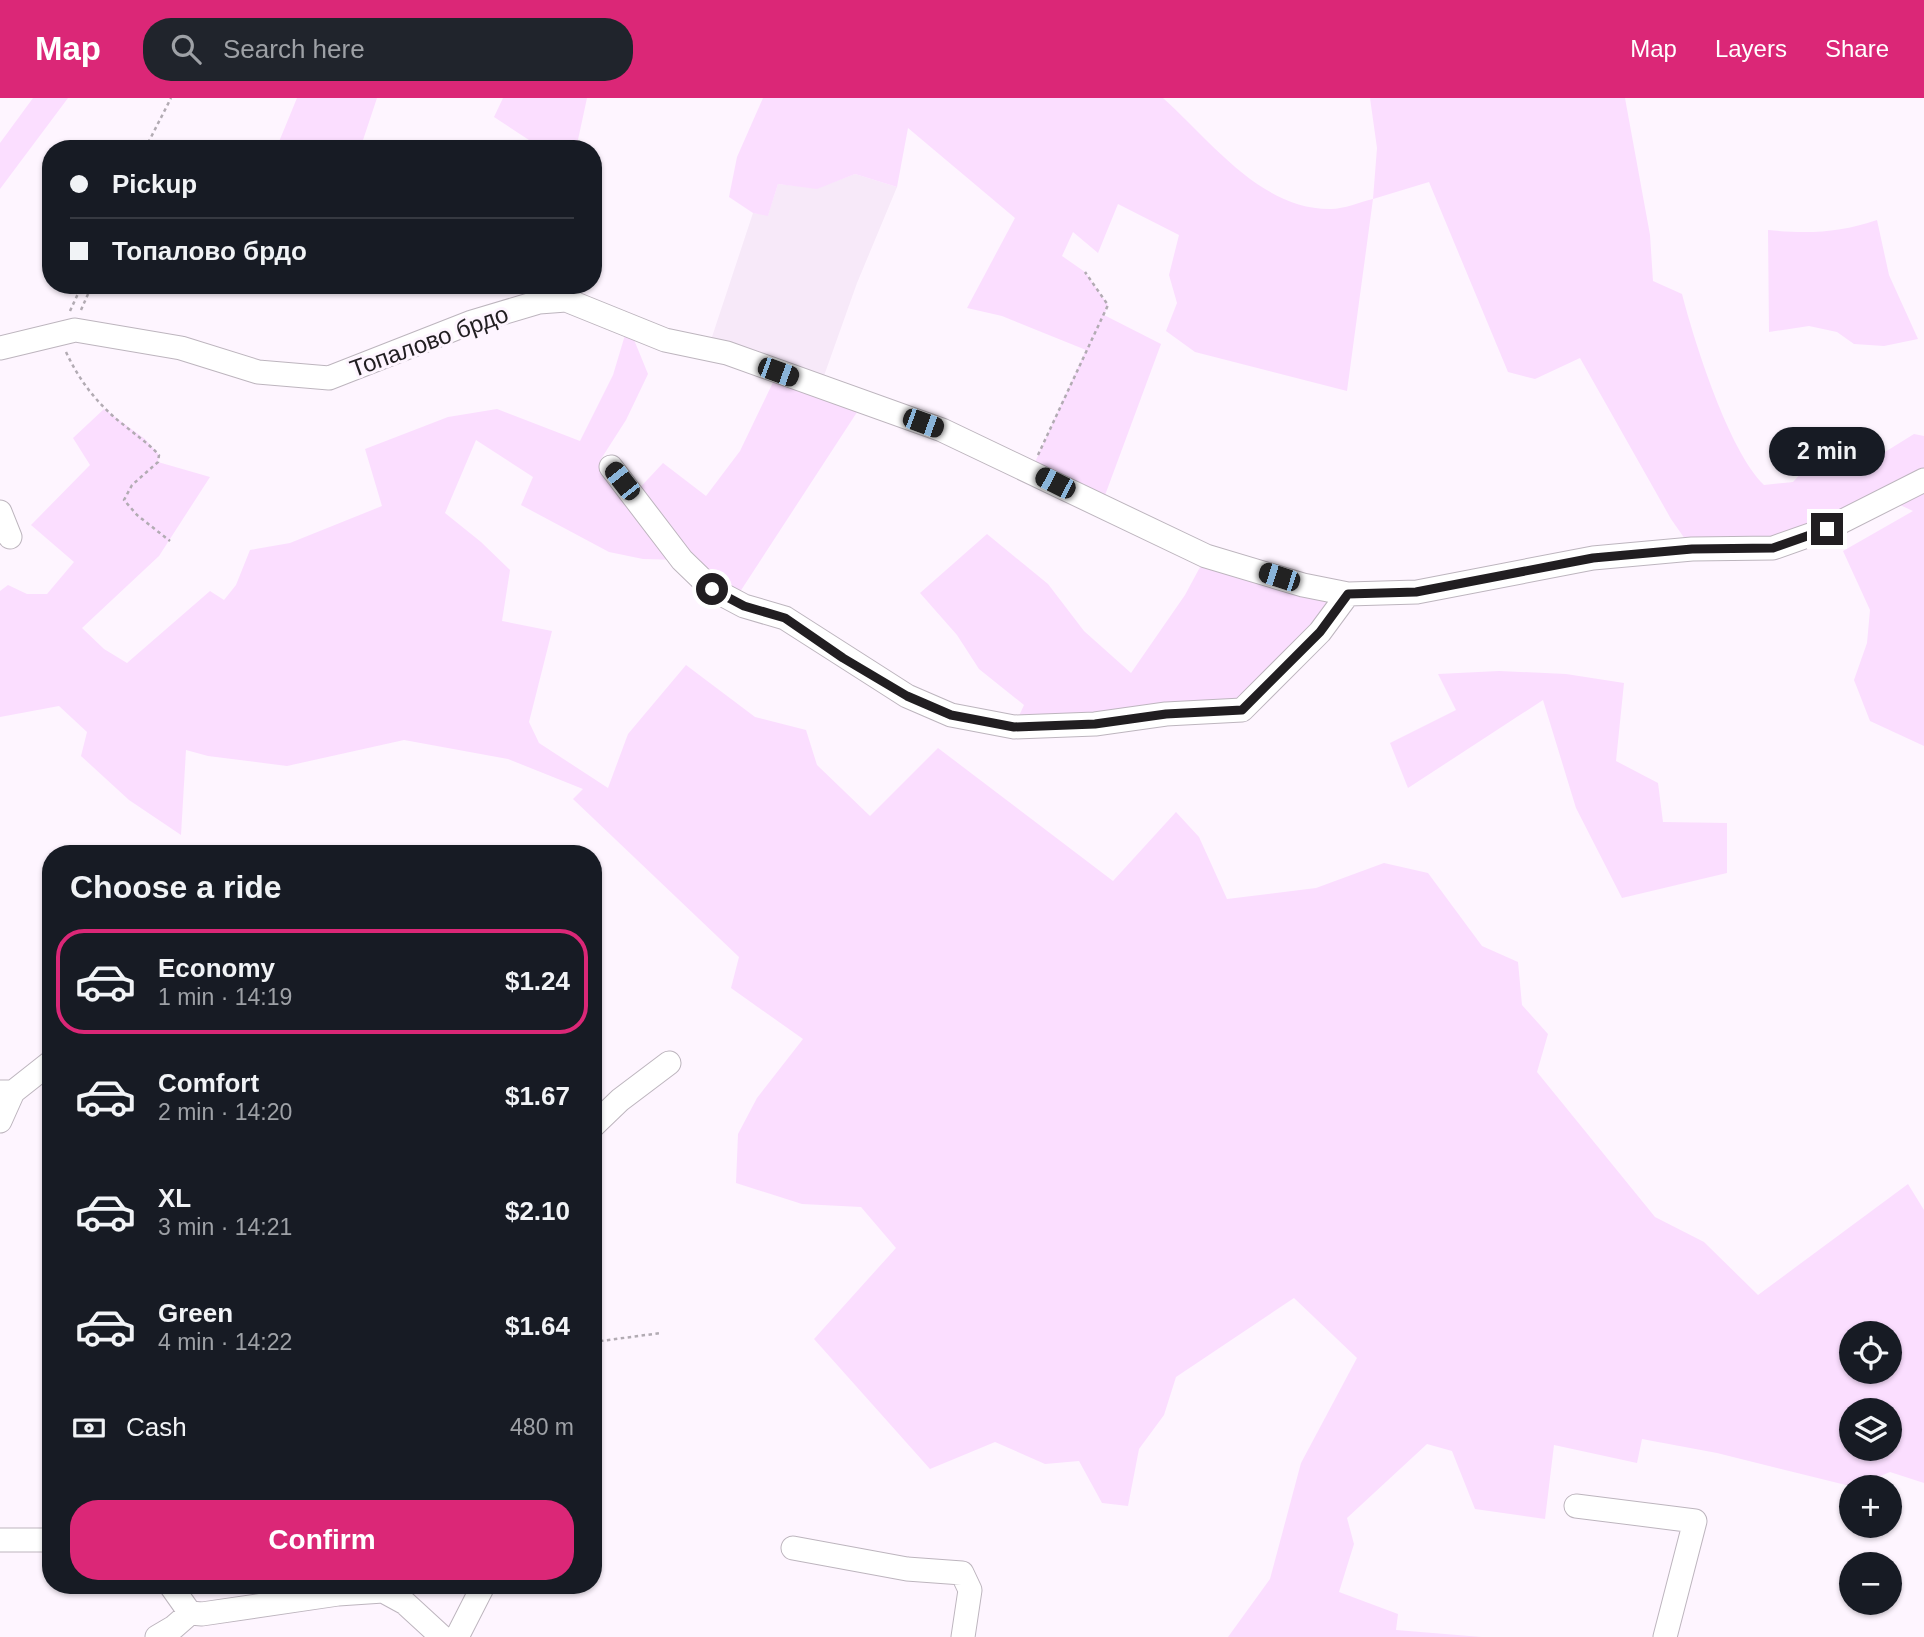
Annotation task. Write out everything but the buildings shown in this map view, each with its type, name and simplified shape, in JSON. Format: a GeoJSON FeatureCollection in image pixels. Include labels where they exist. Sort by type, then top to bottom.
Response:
{"type":"FeatureCollection","features":[{"type":"Feature","properties":{"kind":"street","name":"Топалово брдо"},"geometry":{"type":"LineString","coordinates":[[0,348],[67,333],[181,348],[258,372],[328,378],[472,322],[539,302],[565,300],[665,340],[727,353],[942,430],[1206,556],[1303,585],[1348,594],[1416,592],[1593,558],[1692,549],[1773,548],[1827,529],[1924,480]]}},
{"type":"Feature","properties":{"kind":"street"},"geometry":{"type":"LineString","coordinates":[[611,467],[682,560],[712,589],[744,606],[785,618],[843,658],[907,696],[951,715],[1014,727],[1095,724],[1166,714],[1242,710],[1320,632],[1348,594]]}},
{"type":"Feature","properties":{"kind":"street"},"geometry":{"type":"LineString","coordinates":[[0,512],[10,537]]}},
{"type":"Feature","properties":{"kind":"street"},"geometry":{"type":"LineString","coordinates":[[602,1117],[620,1100],[669,1063]]}},
{"type":"Feature","properties":{"kind":"street"},"geometry":{"type":"LineString","coordinates":[[0,1121],[6,1092],[42,1068]]}},
{"type":"Feature","properties":{"kind":"street"},"geometry":{"type":"LineString","coordinates":[[1576,1506],[1695,1521],[1665,1637]]}},
{"type":"Feature","properties":{"kind":"street"},"geometry":{"type":"LineString","coordinates":[[0,1539],[42,1540]]}},
{"type":"Feature","properties":{"kind":"street"},"geometry":{"type":"LineString","coordinates":[[793,1548],[899,1568],[962,1573],[970,1590],[963,1637]]}},
{"type":"Feature","properties":{"kind":"street"},"geometry":{"type":"LineString","coordinates":[[177,1594],[190,1613],[202,1615],[338,1594]]}},
{"type":"Feature","properties":{"kind":"street"},"geometry":{"type":"LineString","coordinates":[[388,1594],[405,1603],[442,1637]]}},
{"type":"Feature","properties":{"kind":"street"},"geometry":{"type":"LineString","coordinates":[[457,1637],[479,1594]]}},
{"type":"Feature","properties":{"kind":"street"},"geometry":{"type":"LineString","coordinates":[[157,1637],[174,1628],[190,1613]]}},
{"type":"Feature","properties":{"kind":"path"},"geometry":{"type":"LineString","coordinates":[[150,140],[171,98]]}},
{"type":"Feature","properties":{"kind":"path"},"geometry":{"type":"LineString","coordinates":[[1031,471],[1108,305],[1085,272]]}},
{"type":"Feature","properties":{"kind":"path"},"geometry":{"type":"LineString","coordinates":[[87,294],[67,333],[84,384],[104,409],[145,439],[159,455],[158,462],[132,485],[124,500],[137,515],[170,541]]}},
{"type":"Feature","properties":{"kind":"path"},"geometry":{"type":"LineString","coordinates":[[602,1341],[661,1333]]}},
{"type":"Feature","properties":{"kind":"shaded area"},"geometry":{"type":"Polygon","coordinates":[[[33,98],[68,98],[0,189],[0,143],[33,98]]]}},
{"type":"Feature","properties":{"kind":"shaded area"},"geometry":{"type":"Polygon","coordinates":[[[297,98],[377,98],[363,140],[280,140],[297,98]]]}},
{"type":"Feature","properties":{"kind":"shaded area"},"geometry":{"type":"Polygon","coordinates":[[[503,98],[587,98],[578,140],[529,140],[494,117],[503,98]]]}},
{"type":"Feature","properties":{"kind":"shaded area"},"geometry":{"type":"Polygon","coordinates":[[[763,98],[1163,98],[1239,170],[1282,198],[1306,206],[1331,209],[1373,199],[1347,391],[1195,352],[1166,331],[1177,303],[1169,275],[1179,235],[1118,204],[1098,253],[1073,232],[1062,256],[1085,272],[1108,305],[1104,315],[1161,344],[1101,506],[1031,471],[1086,350],[1002,316],[967,308],[1015,218],[908,128],[897,187],[855,174],[817,189],[778,184],[768,216],[753,213],[729,197],[737,157],[763,98]]]}},
{"type":"Feature","properties":{"kind":"shaded area"},"geometry":{"type":"Polygon","coordinates":[[[1370,98],[1625,98],[1650,235],[1653,281],[1682,294],[1704,367],[1726,423],[1738,448],[1764,485],[1793,482],[1816,457],[1864,465],[1914,434],[1924,436],[1924,746],[1870,721],[1854,680],[1867,643],[1870,610],[1843,551],[1913,511],[1887,499],[1827,529],[1692,549],[1671,519],[1580,358],[1535,379],[1508,372],[1429,182],[1373,199],[1377,148],[1370,98]]]}},
{"type":"Feature","properties":{"kind":"shaded area"},"geometry":{"type":"Polygon","coordinates":[[[855,174],[897,187],[857,283],[820,387],[708,349],[753,213],[768,215],[778,184],[817,188],[855,174]]]}},
{"type":"Feature","properties":{"kind":"shaded area"},"geometry":{"type":"Polygon","coordinates":[[[1877,220],[1889,275],[1918,339],[1884,346],[1854,344],[1837,332],[1809,326],[1769,332],[1768,230],[1823,231],[1849,228],[1877,220]]]}},
{"type":"Feature","properties":{"kind":"shaded area"},"geometry":{"type":"Polygon","coordinates":[[[628,325],[648,374],[626,420],[601,459],[633,495],[663,463],[706,496],[740,451],[776,376],[863,403],[734,601],[682,560],[643,559],[609,552],[521,505],[533,477],[476,440],[445,513],[510,570],[502,621],[552,631],[529,722],[539,743],[608,788],[628,734],[686,665],[755,717],[806,730],[817,765],[870,816],[938,748],[1113,881],[1176,812],[1199,837],[1227,899],[1316,888],[1384,863],[1428,873],[1482,946],[1518,962],[1522,1005],[1548,1034],[1537,1072],[1655,1217],[1704,1242],[1758,1295],[1908,1184],[1924,1210],[1924,1483],[1890,1472],[1883,1475],[1839,1475],[1839,1483],[1717,1453],[1642,1439],[1637,1463],[1554,1445],[1545,1519],[1475,1509],[1452,1451],[1427,1444],[1347,1518],[1354,1544],[1339,1592],[1398,1614],[1396,1630],[1482,1637],[1228,1637],[1270,1579],[1301,1463],[1357,1358],[1294,1298],[1176,1377],[1164,1415],[1139,1449],[1128,1506],[1102,1503],[1079,1461],[1045,1464],[995,1442],[930,1469],[814,1339],[896,1248],[861,1207],[802,1204],[736,1183],[738,1134],[757,1098],[803,1039],[731,988],[739,957],[573,799],[583,789],[508,759],[404,740],[287,766],[208,756],[186,750],[181,835],[129,800],[81,756],[87,732],[59,706],[0,717],[0,591],[8,585],[27,594],[47,594],[74,562],[31,525],[90,465],[73,438],[104,409],[145,439],[159,455],[158,462],[210,477],[159,556],[82,628],[104,649],[127,663],[210,591],[224,600],[236,585],[250,550],[290,543],[382,506],[365,449],[448,417],[497,409],[580,441],[613,375],[628,325]]]}},
{"type":"Feature","properties":{"kind":"shaded area"},"geometry":{"type":"Polygon","coordinates":[[[987,534],[1048,584],[1084,631],[1131,673],[1185,595],[1206,556],[1348,594],[1242,710],[1014,727],[1024,705],[979,669],[957,635],[920,593],[987,534]]]}},
{"type":"Feature","properties":{"kind":"shaded area"},"geometry":{"type":"Polygon","coordinates":[[[1499,671],[1566,674],[1624,683],[1616,761],[1658,783],[1663,822],[1727,823],[1727,873],[1622,898],[1576,808],[1543,700],[1408,788],[1390,743],[1456,710],[1438,674],[1499,671]]]}},
{"type":"Feature","properties":{"kind":"route"},"geometry":{"type":"LineString","coordinates":[[712,589],[744,606],[785,618],[843,658],[907,696],[951,715],[1014,727],[1095,724],[1166,714],[1242,710],[1320,632],[1348,594],[1416,592],[1593,558],[1692,549],[1746,546],[1773,548],[1827,529]]}}]}
